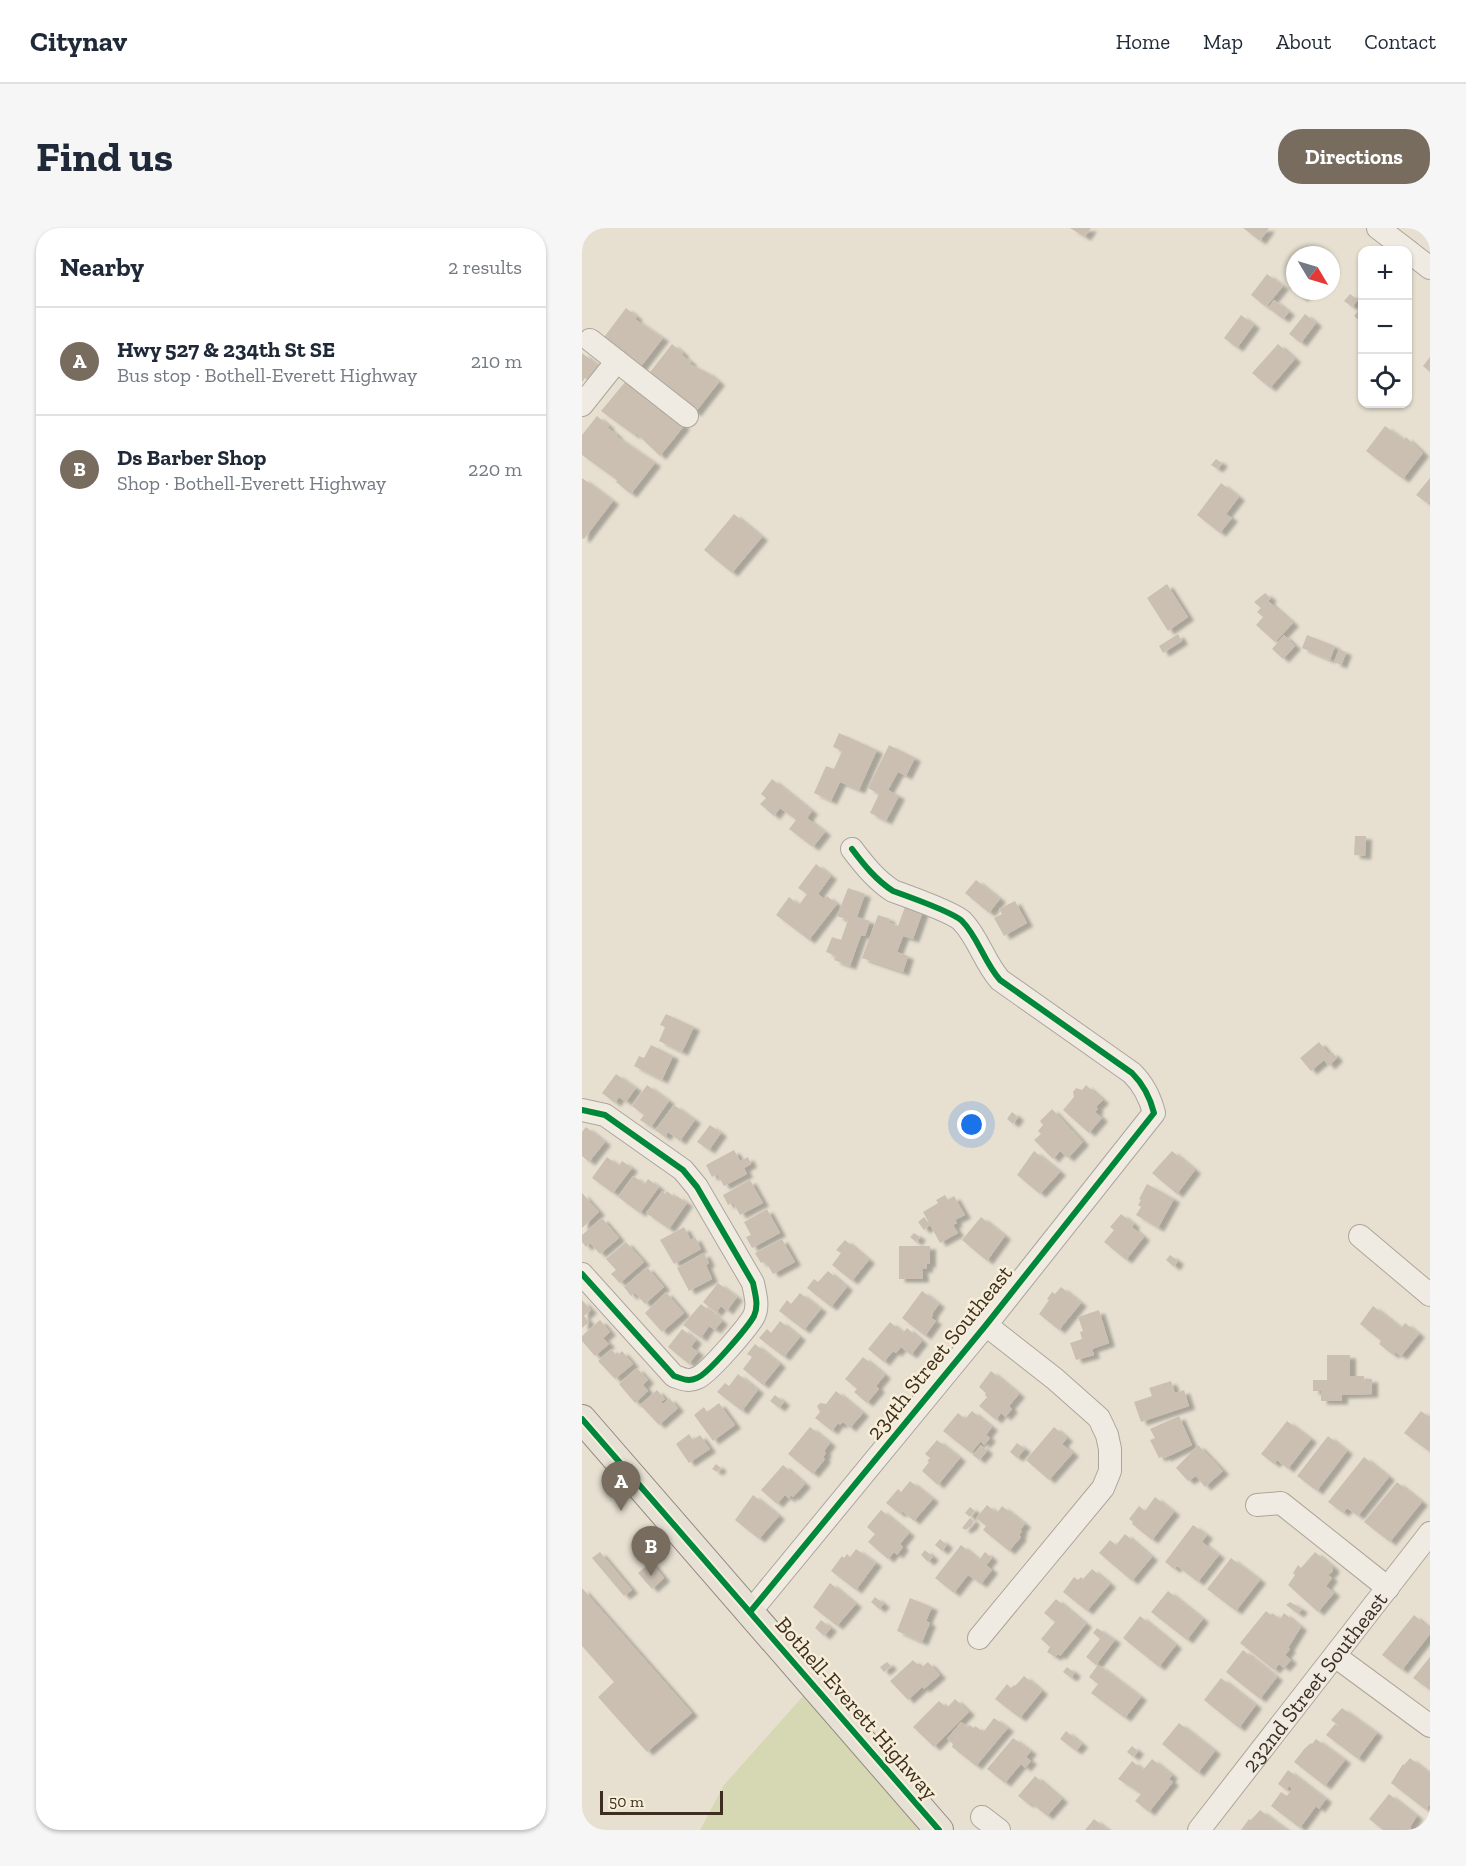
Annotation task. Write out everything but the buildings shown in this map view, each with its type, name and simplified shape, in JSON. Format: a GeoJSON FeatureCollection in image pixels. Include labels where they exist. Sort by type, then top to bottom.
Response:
{"type":"FeatureCollection","features":[{"type":"Feature","properties":{"kind":"main road","name":"Bothell-Everett Highway"},"geometry":{"type":"LineString","coordinates":[[582,1419],[939,1830]]}},
{"type":"Feature","properties":{"kind":"street"},"geometry":{"type":"LineString","coordinates":[[1378,228],[1401,246]]}},
{"type":"Feature","properties":{"kind":"street"},"geometry":{"type":"LineString","coordinates":[[1412,255],[1430,268]]}},
{"type":"Feature","properties":{"kind":"street"},"geometry":{"type":"LineString","coordinates":[[590,340],[687,416]]}},
{"type":"Feature","properties":{"kind":"street"},"geometry":{"type":"LineString","coordinates":[[582,405],[617,361]]}},
{"type":"Feature","properties":{"kind":"street","name":"234th Street Southeast"},"geometry":{"type":"LineString","coordinates":[[750,1612],[986,1325],[1154,1113],[1150,1098],[1132,1073],[1000,980],[989,968],[960,919],[893,891],[871,873],[852,849]]}},
{"type":"Feature","properties":{"kind":"street"},"geometry":{"type":"LineString","coordinates":[[582,1274],[674,1376],[686,1381],[699,1378],[711,1368],[754,1316],[757,1300],[753,1283],[697,1187],[683,1170],[605,1115],[584,1110]]}},
{"type":"Feature","properties":{"kind":"street"},"geometry":{"type":"LineString","coordinates":[[1360,1236],[1430,1295]]}},
{"type":"Feature","properties":{"kind":"street"},"geometry":{"type":"LineString","coordinates":[[979,1638],[1102,1488],[1110,1471],[1110,1449],[1107,1435],[1099,1418],[1055,1379],[986,1325]]}},
{"type":"Feature","properties":{"kind":"street"},"geometry":{"type":"LineString","coordinates":[[1257,1505],[1281,1503],[1388,1588]]}},
{"type":"Feature","properties":{"kind":"street","name":"232nd Street Southeast"},"geometry":{"type":"LineString","coordinates":[[1199,1830],[1430,1533]]}},
{"type":"Feature","properties":{"kind":"street"},"geometry":{"type":"LineString","coordinates":[[1335,1656],[1430,1726]]}},
{"type":"Feature","properties":{"kind":"green space"},"geometry":{"type":"Polygon","coordinates":[[[813,1685],[939,1830],[700,1830],[724,1785],[813,1685]]]}},
{"type":"Feature","properties":{"kind":"cycle path"},"geometry":{"type":"LineString","coordinates":[[750,1612],[986,1325],[1154,1113],[1146,1092],[1132,1073],[1000,980],[962,921],[940,909],[893,891],[876,877],[852,849]]}},
{"type":"Feature","properties":{"kind":"cycle path"},"geometry":{"type":"LineString","coordinates":[[582,1110],[605,1115],[683,1170],[697,1187],[753,1283],[756,1308],[754,1316],[744,1330],[710,1368],[697,1378],[686,1380],[674,1376],[582,1274]]}},
{"type":"Feature","properties":{"kind":"cycle path"},"geometry":{"type":"LineString","coordinates":[[582,1419],[939,1830]]}},
{"type":"Feature","properties":{"kind":"place","name":"Hwy 527 & 234th St SE"},"geometry":{"type":"Point","coordinates":[621,1511]}},
{"type":"Feature","properties":{"kind":"place","name":"Ds Barber Shop"},"geometry":{"type":"Point","coordinates":[651,1576]}}]}
